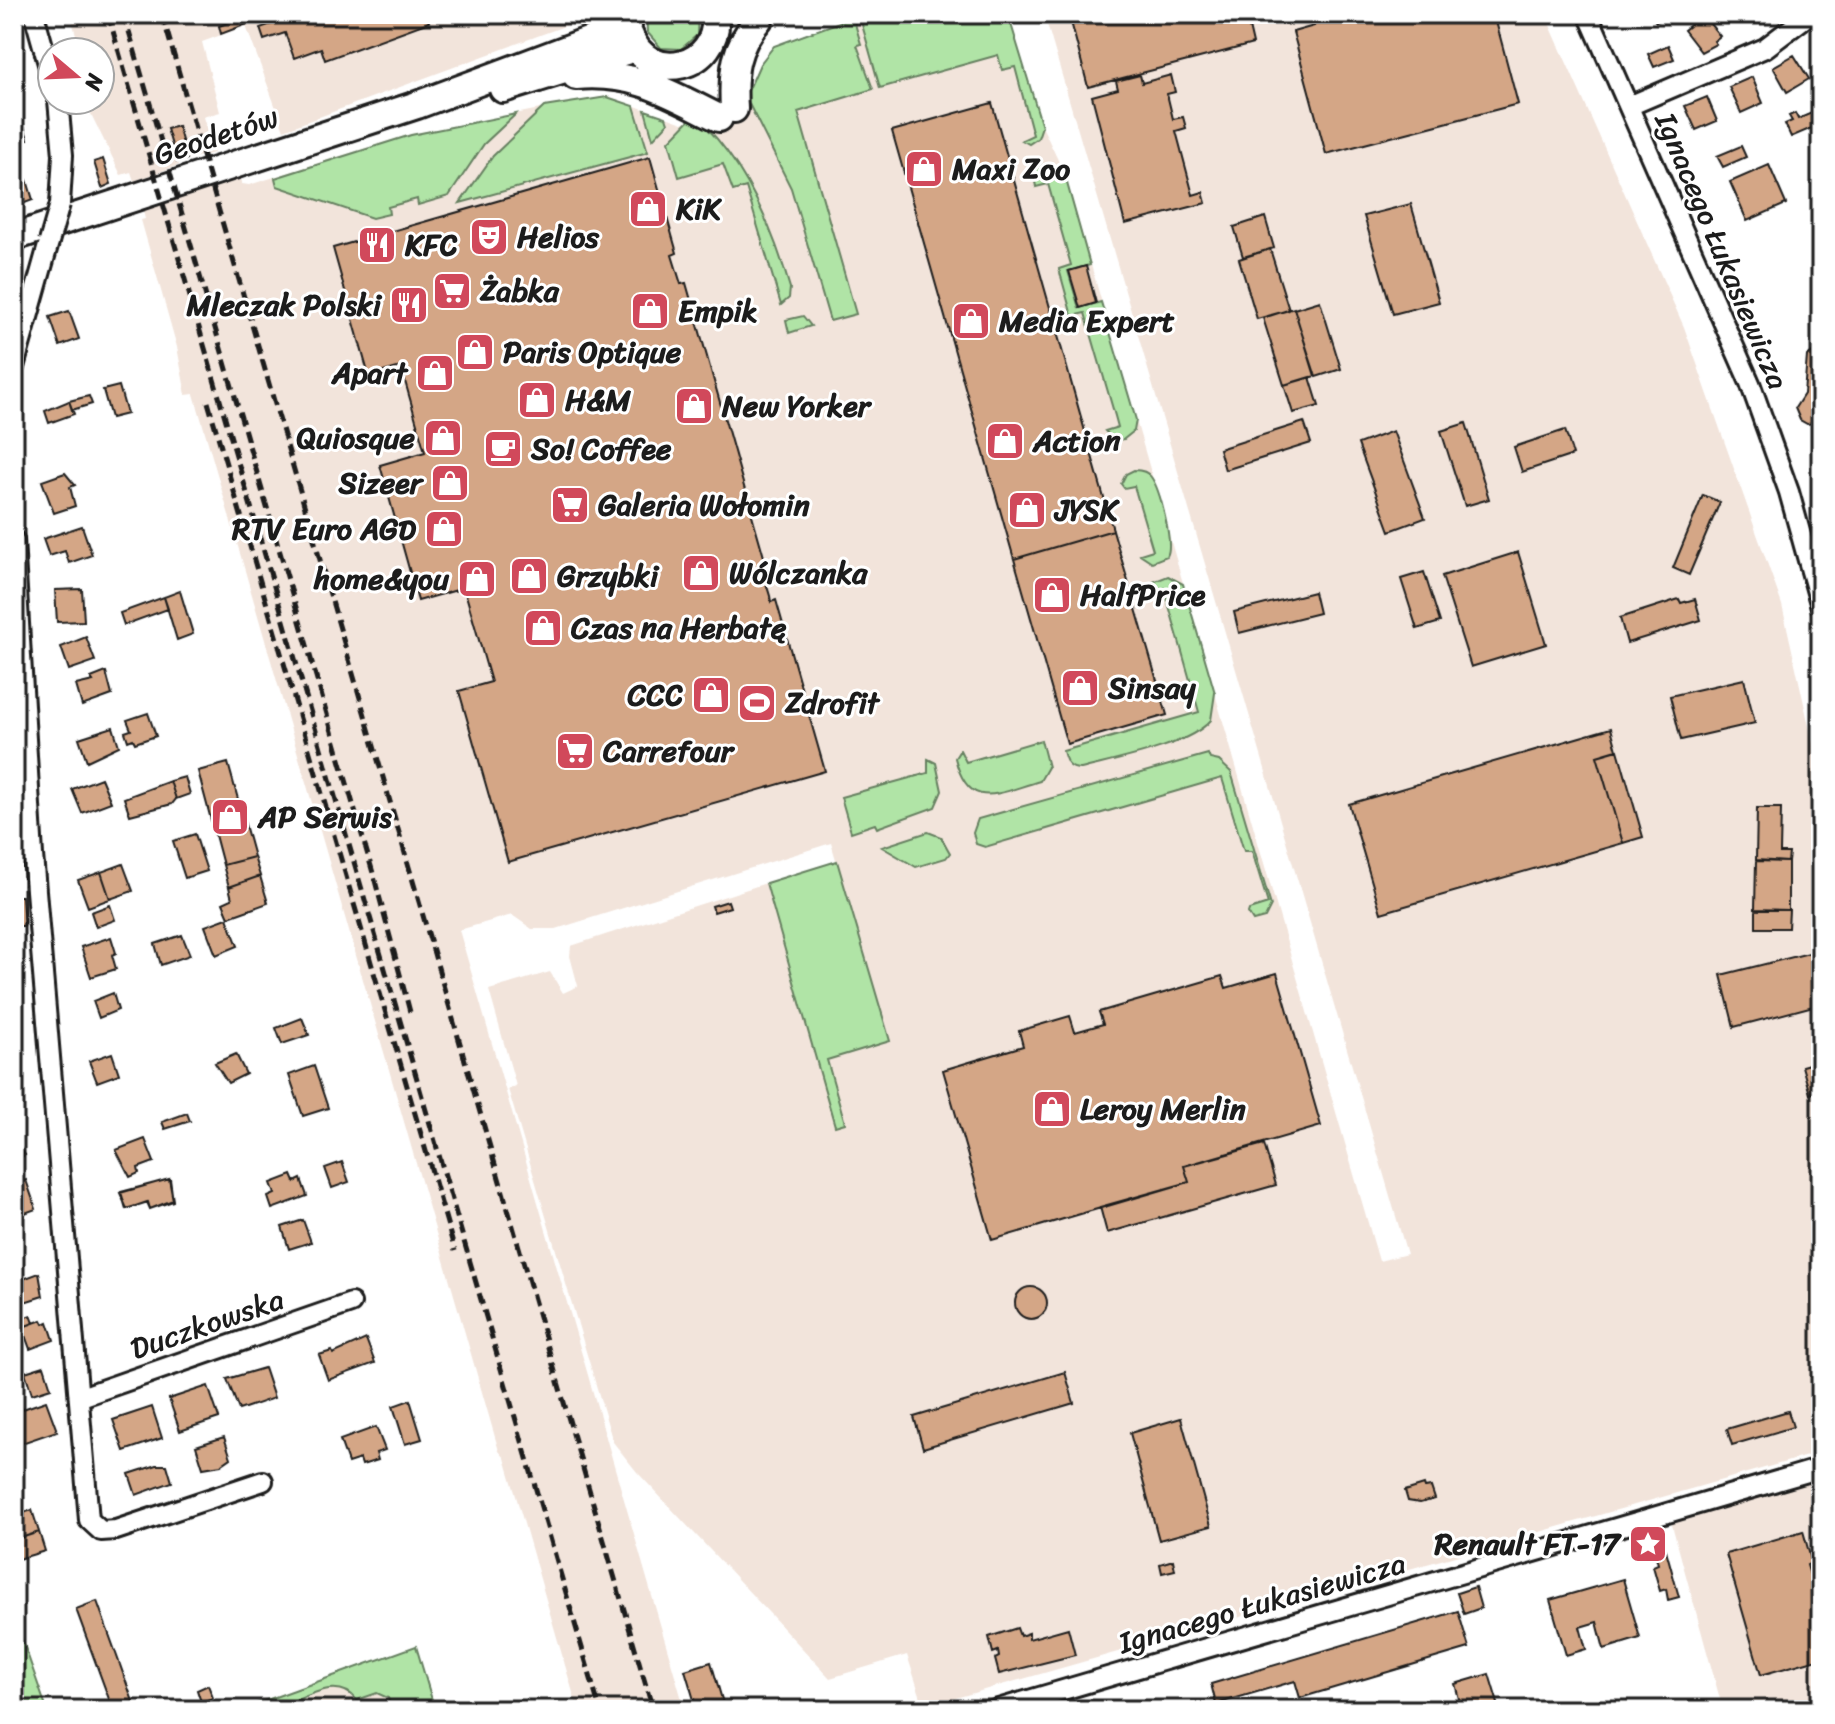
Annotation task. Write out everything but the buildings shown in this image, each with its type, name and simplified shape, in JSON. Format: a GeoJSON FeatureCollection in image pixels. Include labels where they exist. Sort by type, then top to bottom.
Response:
{"type":"FeatureCollection","features":[{"type":"Feature","properties":{"kind":"main road"},"geometry":{"type":"LineString","coordinates":[[630,29],[652,63],[681,66],[703,54],[715,23],[766,16]]}},
{"type":"Feature","properties":{"kind":"main road"},"geometry":{"type":"LineString","coordinates":[[536,80],[605,74],[646,81],[726,113],[735,55],[766,16]]}},
{"type":"Feature","properties":{"kind":"main road","name":"Geodetów"},"geometry":{"type":"LineString","coordinates":[[417,105],[536,80],[630,29]]}},
{"type":"Feature","properties":{"kind":"main road","name":"Geodetów"},"geometry":{"type":"LineString","coordinates":[[33,236],[630,29]]}},
{"type":"Feature","properties":{"kind":"street"},"geometry":{"type":"LineString","coordinates":[[34,14],[40,36]]}},
{"type":"Feature","properties":{"kind":"street","name":"Ignacego Łukasiewicza"},"geometry":{"type":"LineString","coordinates":[[1588,14],[1750,383],[1789,492],[1821,607]]}},
{"type":"Feature","properties":{"kind":"street"},"geometry":{"type":"LineString","coordinates":[[1629,106],[1765,48],[1810,14]]}},
{"type":"Feature","properties":{"kind":"street"},"geometry":{"type":"LineString","coordinates":[[14,367],[36,287],[33,236],[60,204],[63,155],[59,116]]}},
{"type":"Feature","properties":{"kind":"street"},"geometry":{"type":"LineString","coordinates":[[14,540],[18,674],[81,1397],[87,1505],[92,1525],[101,1531],[126,1527],[263,1481]]}},
{"type":"Feature","properties":{"kind":"street","name":"Duczkowska"},"geometry":{"type":"LineString","coordinates":[[81,1397],[351,1303]]}},
{"type":"Feature","properties":{"kind":"street","name":"Ignacego Łukasiewicza"},"geometry":{"type":"LineString","coordinates":[[995,1710],[1821,1468]]}},
{"type":"Feature","properties":{"kind":"shaded area"},"geometry":{"type":"Polygon","coordinates":[[[70,14],[597,14],[284,130],[246,26],[202,42],[220,112],[203,117],[214,153],[179,161],[179,165],[134,181],[131,172],[121,175],[92,116],[116,116],[116,36],[76,36],[70,14]]]}},
{"type":"Feature","properties":{"kind":"shaded area"},"geometry":{"type":"Polygon","coordinates":[[[859,14],[1008,14],[1042,126],[1065,175],[1379,1261],[1407,1254],[1044,14],[1545,14],[1684,327],[1782,605],[1821,780],[1821,1452],[924,1707],[907,1655],[830,1678],[637,1472],[613,1442],[508,1089],[516,1086],[489,990],[550,972],[563,993],[578,986],[570,956],[571,946],[766,883],[835,1125],[845,1122],[827,1060],[890,1040],[831,843],[556,929],[532,929],[512,915],[459,930],[685,1710],[578,1710],[505,1458],[499,1451],[194,394],[186,395],[177,347],[141,220],[145,219],[142,207],[240,175],[242,184],[249,185],[411,134],[607,96],[683,123],[749,89],[759,64],[774,46],[859,14]]]}},
{"type":"Feature","properties":{"kind":"shaded area"},"geometry":{"type":"Polygon","coordinates":[[[1821,1468],[1821,1710],[1723,1710],[1669,1514],[1821,1468]]]}},
{"type":"Feature","properties":{"kind":"shaded area"},"geometry":{"type":"Polygon","coordinates":[[[416,1646],[435,1710],[238,1710],[416,1646]]]}},
{"type":"Feature","properties":{"kind":"green space"},"geometry":{"type":"Polygon","coordinates":[[[646,14],[698,14],[697,35],[681,49],[661,48],[647,32],[646,14]]]}},
{"type":"Feature","properties":{"kind":"green space"},"geometry":{"type":"Polygon","coordinates":[[[859,14],[1008,14],[1042,126],[1038,138],[1029,144],[1022,140],[1033,135],[1015,67],[1002,70],[998,55],[880,88],[859,14]]]}},
{"type":"Feature","properties":{"kind":"green space"},"geometry":{"type":"Polygon","coordinates":[[[853,17],[861,44],[857,45],[873,89],[798,112],[856,314],[830,321],[791,188],[743,92],[749,89],[760,64],[774,46],[853,17]]]}},
{"type":"Feature","properties":{"kind":"green space"},"geometry":{"type":"Polygon","coordinates":[[[607,97],[634,106],[648,152],[460,203],[493,156],[544,107],[607,97]]]}},
{"type":"Feature","properties":{"kind":"green space"},"geometry":{"type":"Polygon","coordinates":[[[645,110],[666,117],[668,123],[653,139],[645,110]]]}},
{"type":"Feature","properties":{"kind":"green space"},"geometry":{"type":"Polygon","coordinates":[[[516,114],[484,144],[449,196],[418,205],[417,199],[388,207],[389,214],[372,218],[277,186],[275,178],[411,135],[516,114]]]}},
{"type":"Feature","properties":{"kind":"green space"},"geometry":{"type":"Polygon","coordinates":[[[694,115],[728,152],[765,217],[790,288],[789,298],[781,305],[746,187],[733,191],[723,164],[679,177],[669,141],[694,115]]]}},
{"type":"Feature","properties":{"kind":"green space"},"geometry":{"type":"Polygon","coordinates":[[[1046,164],[1058,167],[1065,176],[1090,265],[1068,271],[1079,308],[1101,302],[1136,420],[1134,431],[1124,439],[1114,440],[1105,431],[1118,427],[1115,416],[1085,313],[1072,316],[1059,269],[1071,265],[1048,184],[1036,187],[1034,176],[1038,167],[1046,164]]]}},
{"type":"Feature","properties":{"kind":"green space"},"geometry":{"type":"Polygon","coordinates":[[[803,316],[811,326],[789,333],[786,320],[803,316]]]}},
{"type":"Feature","properties":{"kind":"green space"},"geometry":{"type":"Polygon","coordinates":[[[1134,470],[1144,471],[1151,477],[1165,516],[1169,550],[1167,556],[1152,562],[1140,554],[1153,550],[1134,486],[1124,488],[1121,484],[1126,474],[1134,470]]]}},
{"type":"Feature","properties":{"kind":"green space"},"geometry":{"type":"Polygon","coordinates":[[[1168,576],[1183,584],[1215,693],[1211,720],[1169,745],[1081,769],[1073,768],[1063,751],[1199,712],[1164,588],[1151,591],[1153,582],[1168,576]]]}},
{"type":"Feature","properties":{"kind":"green space"},"geometry":{"type":"Polygon","coordinates":[[[1041,740],[1048,767],[1040,781],[998,793],[977,793],[968,786],[955,758],[960,750],[966,762],[1041,740]]]}},
{"type":"Feature","properties":{"kind":"green space"},"geometry":{"type":"Polygon","coordinates":[[[1208,754],[1210,759],[1219,761],[1231,772],[1271,906],[1265,918],[1253,921],[1248,913],[1268,904],[1252,851],[1244,851],[1222,778],[985,847],[976,844],[973,833],[978,819],[1208,754]]]}},
{"type":"Feature","properties":{"kind":"green space"},"geometry":{"type":"Polygon","coordinates":[[[928,759],[936,763],[942,791],[935,807],[877,828],[875,824],[851,832],[841,797],[928,773],[928,759]]]}},
{"type":"Feature","properties":{"kind":"green space"},"geometry":{"type":"Polygon","coordinates":[[[928,832],[941,837],[950,853],[946,858],[916,867],[882,847],[928,832]]]}},
{"type":"Feature","properties":{"kind":"green space"},"geometry":{"type":"Polygon","coordinates":[[[837,861],[890,1041],[827,1060],[845,1123],[835,1126],[766,883],[837,861]]]}},
{"type":"Feature","properties":{"kind":"green space"},"geometry":{"type":"Polygon","coordinates":[[[14,1616],[47,1710],[14,1710],[14,1616]]]}},
{"type":"Feature","properties":{"kind":"green space"},"geometry":{"type":"Polygon","coordinates":[[[416,1646],[435,1710],[392,1710],[388,1698],[377,1693],[357,1700],[348,1692],[327,1689],[271,1710],[239,1710],[416,1646]]]}},
{"type":"Feature","properties":{"kind":"railway"},"geometry":{"type":"LineString","coordinates":[[108,14],[600,1710]]}},
{"type":"Feature","properties":{"kind":"railway"},"geometry":{"type":"LineString","coordinates":[[124,14],[373,873],[410,1012]]}},
{"type":"Feature","properties":{"kind":"railway"},"geometry":{"type":"LineString","coordinates":[[162,14],[653,1710]]}},
{"type":"Feature","properties":{"kind":"railway"},"geometry":{"type":"LineString","coordinates":[[208,402],[455,1251]]}},
{"type":"Feature","properties":{"kind":"place","name":"Maxi Zoo"},"geometry":{"type":"Point","coordinates":[924,169]}},
{"type":"Feature","properties":{"kind":"place","name":"KiK"},"geometry":{"type":"Point","coordinates":[648,209]}},
{"type":"Feature","properties":{"kind":"place","name":"Helios"},"geometry":{"type":"Point","coordinates":[489,237]}},
{"type":"Feature","properties":{"kind":"place","name":"KFC"},"geometry":{"type":"Point","coordinates":[377,245]}},
{"type":"Feature","properties":{"kind":"place","name":"Żabka"},"geometry":{"type":"Point","coordinates":[452,291]}},
{"type":"Feature","properties":{"kind":"place","name":"Mleczak Polski"},"geometry":{"type":"Point","coordinates":[409,305]}},
{"type":"Feature","properties":{"kind":"place","name":"Empik"},"geometry":{"type":"Point","coordinates":[650,311]}},
{"type":"Feature","properties":{"kind":"place","name":"Media Expert"},"geometry":{"type":"Point","coordinates":[971,321]}},
{"type":"Feature","properties":{"kind":"place","name":"Paris Optique"},"geometry":{"type":"Point","coordinates":[475,352]}},
{"type":"Feature","properties":{"kind":"place","name":"Apart"},"geometry":{"type":"Point","coordinates":[435,373]}},
{"type":"Feature","properties":{"kind":"place","name":"H&M"},"geometry":{"type":"Point","coordinates":[537,400]}},
{"type":"Feature","properties":{"kind":"place","name":"New Yorker"},"geometry":{"type":"Point","coordinates":[694,406]}},
{"type":"Feature","properties":{"kind":"place","name":"Quiosque"},"geometry":{"type":"Point","coordinates":[443,438]}},
{"type":"Feature","properties":{"kind":"place","name":"Action"},"geometry":{"type":"Point","coordinates":[1005,441]}},
{"type":"Feature","properties":{"kind":"place","name":"So! Coffee"},"geometry":{"type":"Point","coordinates":[503,449]}},
{"type":"Feature","properties":{"kind":"place","name":"Sizeer"},"geometry":{"type":"Point","coordinates":[450,483]}},
{"type":"Feature","properties":{"kind":"place","name":"Galeria Wołomin"},"geometry":{"type":"Point","coordinates":[570,505]}},
{"type":"Feature","properties":{"kind":"place","name":"JYSK"},"geometry":{"type":"Point","coordinates":[1027,510]}},
{"type":"Feature","properties":{"kind":"place","name":"RTV Euro AGD"},"geometry":{"type":"Point","coordinates":[444,529]}},
{"type":"Feature","properties":{"kind":"place","name":"Wólczanka"},"geometry":{"type":"Point","coordinates":[701,573]}},
{"type":"Feature","properties":{"kind":"place","name":"Grzybki"},"geometry":{"type":"Point","coordinates":[529,576]}},
{"type":"Feature","properties":{"kind":"place","name":"home&you"},"geometry":{"type":"Point","coordinates":[477,579]}},
{"type":"Feature","properties":{"kind":"place","name":"HalfPrice"},"geometry":{"type":"Point","coordinates":[1052,595]}},
{"type":"Feature","properties":{"kind":"place","name":"Czas na Herbatę"},"geometry":{"type":"Point","coordinates":[543,628]}},
{"type":"Feature","properties":{"kind":"place","name":"Sinsay"},"geometry":{"type":"Point","coordinates":[1080,688]}},
{"type":"Feature","properties":{"kind":"place","name":"CCC"},"geometry":{"type":"Point","coordinates":[711,695]}},
{"type":"Feature","properties":{"kind":"place","name":"Zdrofit"},"geometry":{"type":"Point","coordinates":[757,703]}},
{"type":"Feature","properties":{"kind":"place","name":"Carrefour"},"geometry":{"type":"Point","coordinates":[575,751]}},
{"type":"Feature","properties":{"kind":"place","name":"AP Serwis"},"geometry":{"type":"Point","coordinates":[230,817]}},
{"type":"Feature","properties":{"kind":"place","name":"Leroy Merlin"},"geometry":{"type":"Point","coordinates":[1052,1109]}},
{"type":"Feature","properties":{"kind":"place","name":"Renault FT-17"},"geometry":{"type":"Point","coordinates":[1648,1544]}}]}
